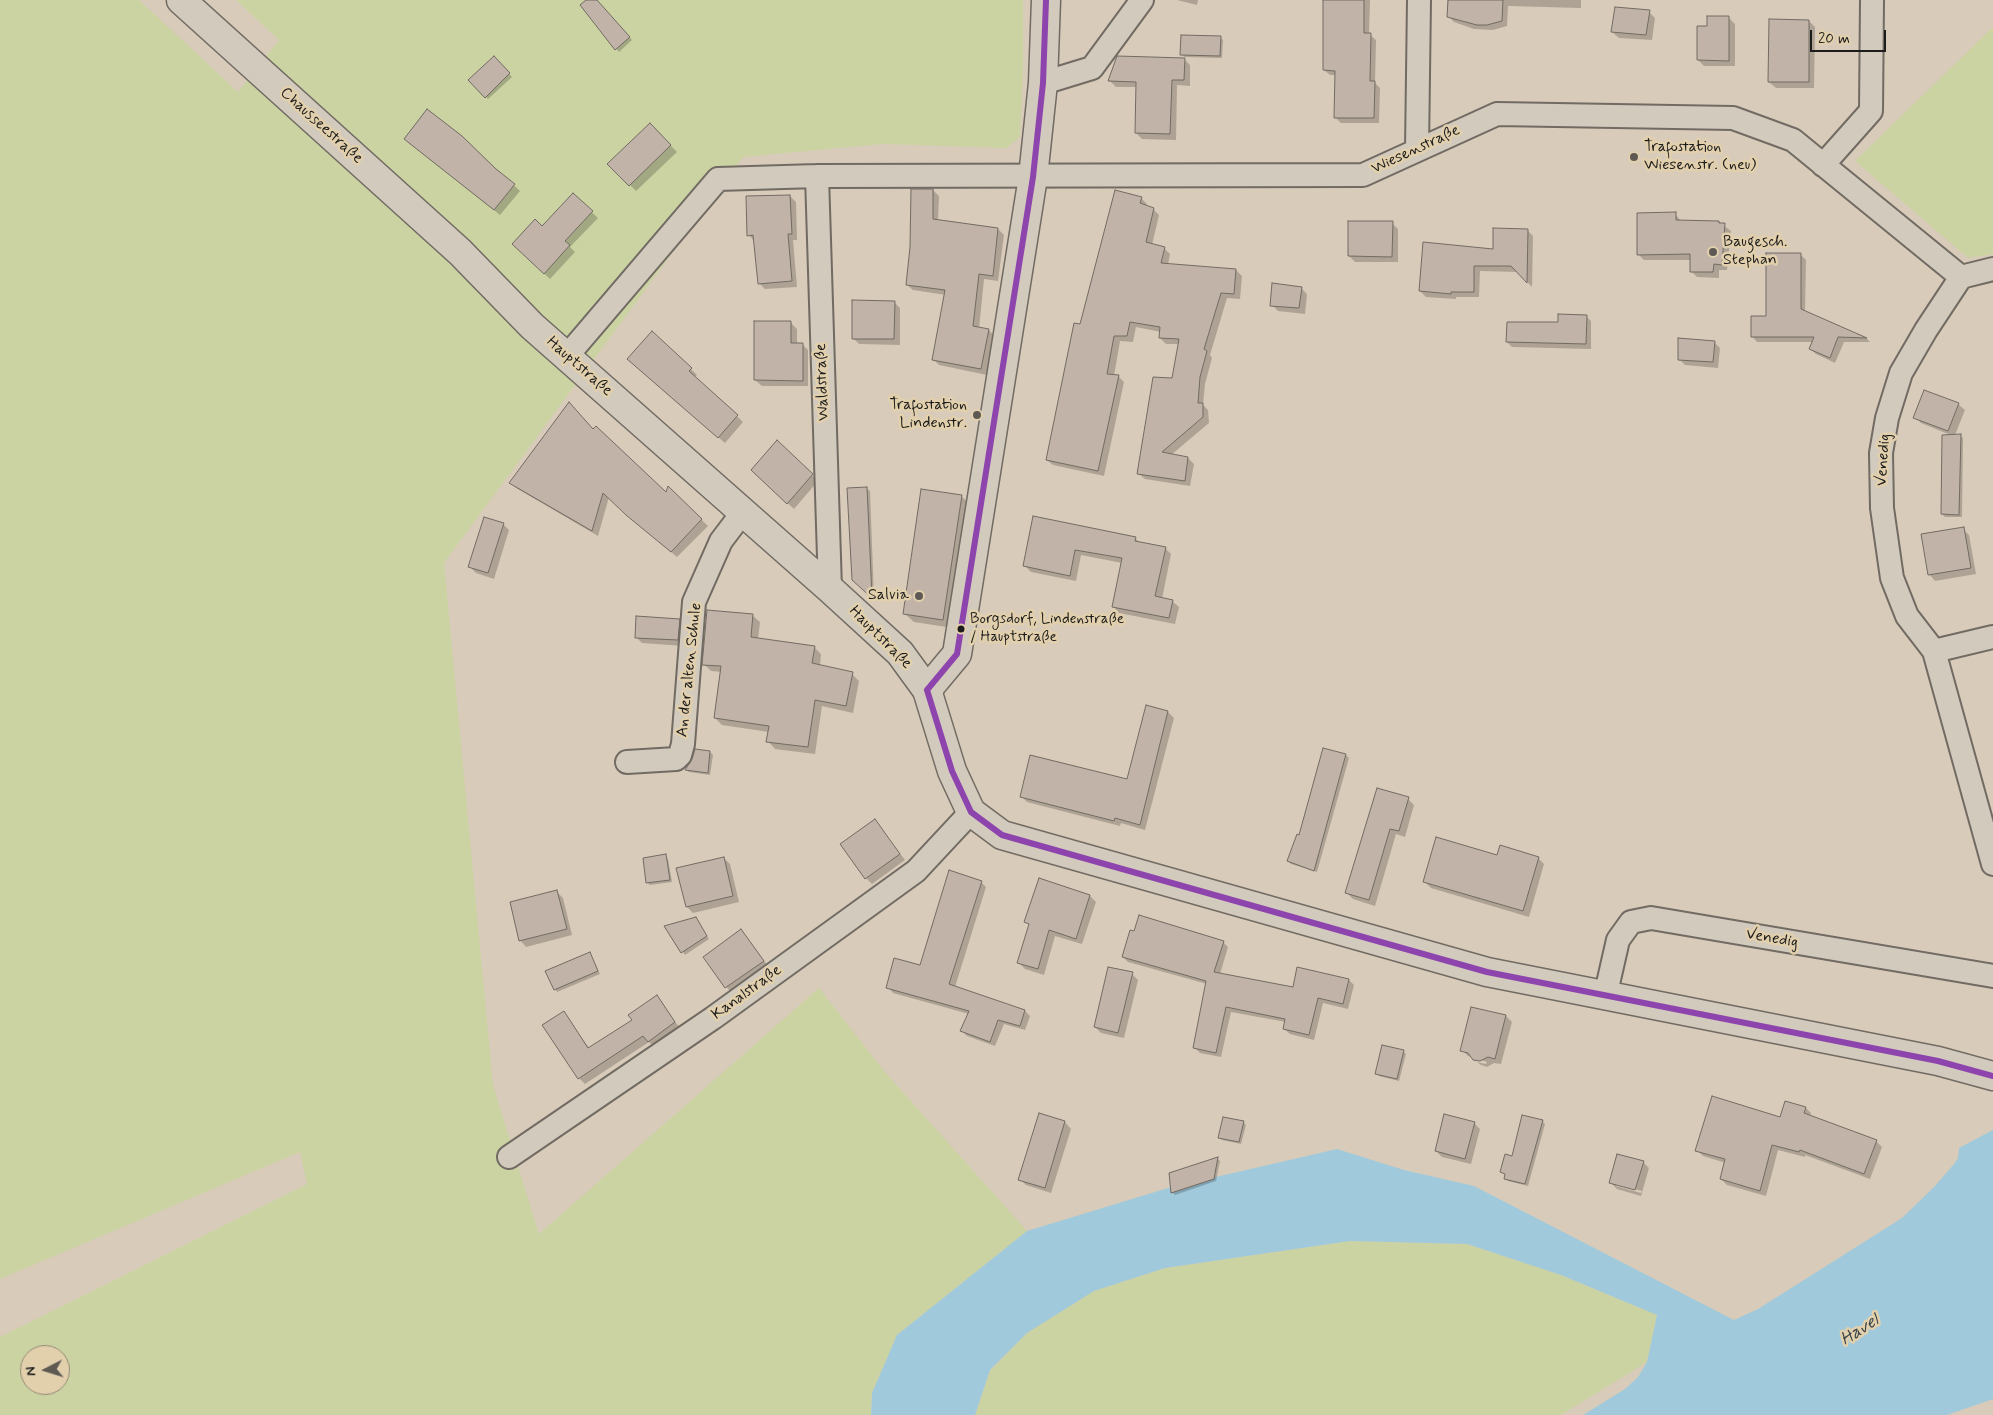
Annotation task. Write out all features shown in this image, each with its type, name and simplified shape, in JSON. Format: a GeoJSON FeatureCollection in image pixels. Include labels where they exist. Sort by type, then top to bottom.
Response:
{"type":"FeatureCollection","features":[{"type":"Feature","properties":{"kind":"main road","name":"Chausseestraße"},"geometry":{"type":"LineString","coordinates":[[181,0],[460,252]]}},
{"type":"Feature","properties":{"kind":"main road"},"geometry":{"type":"LineString","coordinates":[[927,690],[957,654],[1033,177],[1043,83],[1046,0]]}},
{"type":"Feature","properties":{"kind":"main road","name":"Hauptstraße"},"geometry":{"type":"LineString","coordinates":[[460,252],[526,321],[900,653],[927,690],[952,771],[971,812],[1002,835],[1478,970],[1605,997],[1928,1059],[1993,1076]]}},
{"type":"Feature","properties":{"kind":"street"},"geometry":{"type":"LineString","coordinates":[[1043,83],[1092,68],[1142,0]]}},
{"type":"Feature","properties":{"kind":"street"},"geometry":{"type":"LineString","coordinates":[[1417,150],[1418,0]]}},
{"type":"Feature","properties":{"kind":"street"},"geometry":{"type":"LineString","coordinates":[[1872,0],[1871,111],[1823,165],[1961,277],[1993,269]]}},
{"type":"Feature","properties":{"kind":"street","name":"Wiesenstraße"},"geometry":{"type":"LineString","coordinates":[[1033,177],[1364,175],[1497,114],[1733,118],[1793,140],[1823,165]]}},
{"type":"Feature","properties":{"kind":"street"},"geometry":{"type":"LineString","coordinates":[[567,356],[718,179],[817,176],[1033,177]]}},
{"type":"Feature","properties":{"kind":"street","name":"Waldstraße"},"geometry":{"type":"LineString","coordinates":[[817,176],[830,589]]}},
{"type":"Feature","properties":{"kind":"street","name":"Venedig"},"geometry":{"type":"LineString","coordinates":[[1961,277],[1926,330],[1901,373],[1887,418],[1881,453],[1882,508],[1892,578],[1907,616],[1934,650],[1993,864]]}},
{"type":"Feature","properties":{"kind":"street","name":"An der alten Schule"},"geometry":{"type":"LineString","coordinates":[[627,762],[676,759],[680,754],[694,602],[721,541],[743,512]]}},
{"type":"Feature","properties":{"kind":"street"},"geometry":{"type":"LineString","coordinates":[[1934,650],[1993,637]]}},
{"type":"Feature","properties":{"kind":"street","name":"Kanalstraße"},"geometry":{"type":"LineString","coordinates":[[509,1157],[713,1018],[916,871],[971,812]]}},
{"type":"Feature","properties":{"kind":"street","name":"Venedig"},"geometry":{"type":"LineString","coordinates":[[1605,997],[1618,940],[1632,922],[1652,918],[1993,976]]}},
{"type":"Feature","properties":{"kind":"green space"},"geometry":{"type":"Polygon","coordinates":[[[0,0],[139,0],[238,92],[279,40],[236,0],[1023,0],[1023,71],[1020,137],[1006,148],[882,144],[743,157],[444,563],[493,1085],[539,1234],[819,988],[884,1071],[1027,1231],[897,1335],[872,1393],[871,1415],[0,1415],[0,1337],[307,1184],[300,1152],[0,1279],[0,0]]]}},
{"type":"Feature","properties":{"kind":"green space"},"geometry":{"type":"Polygon","coordinates":[[[1993,27],[1993,254],[1968,258],[1855,161],[1993,27]]]}},
{"type":"Feature","properties":{"kind":"green space"},"geometry":{"type":"Polygon","coordinates":[[[1350,1241],[1467,1244],[1561,1275],[1657,1315],[1647,1362],[1561,1415],[975,1415],[990,1371],[1027,1333],[1094,1291],[1165,1268],[1350,1241]]]}},
{"type":"Feature","properties":{"kind":"water","name":"Havel"},"geometry":{"type":"Polygon","coordinates":[[[1993,1130],[1993,1399],[1947,1415],[1583,1415],[1625,1389],[1638,1377],[1647,1362],[1657,1315],[1561,1275],[1467,1244],[1350,1241],[1165,1268],[1094,1291],[1027,1333],[990,1370],[975,1415],[871,1415],[872,1393],[897,1335],[1027,1231],[1168,1188],[1337,1149],[1404,1170],[1474,1186],[1734,1320],[1758,1309],[1902,1218],[1935,1186],[1954,1164],[1958,1158],[1959,1148],[1993,1130]]]}},
{"type":"Feature","properties":{"kind":"building"},"geometry":{"type":"Polygon","coordinates":[[[586,0],[597,0],[630,37],[615,50],[580,5],[586,0]]]}},
{"type":"Feature","properties":{"kind":"building"},"geometry":{"type":"Polygon","coordinates":[[[1323,0],[1364,0],[1364,33],[1371,33],[1370,81],[1375,81],[1374,118],[1334,118],[1335,71],[1323,70],[1323,0]]]}},
{"type":"Feature","properties":{"kind":"building"},"geometry":{"type":"Polygon","coordinates":[[[1448,0],[1503,0],[1502,21],[1487,25],[1477,25],[1447,17],[1448,0]]]}},
{"type":"Feature","properties":{"kind":"building"},"geometry":{"type":"Polygon","coordinates":[[[1615,7],[1650,10],[1646,35],[1611,32],[1615,7]]]}},
{"type":"Feature","properties":{"kind":"building"},"geometry":{"type":"Polygon","coordinates":[[[1707,16],[1729,16],[1729,61],[1697,60],[1697,26],[1707,26],[1707,16]]]}},
{"type":"Feature","properties":{"kind":"building"},"geometry":{"type":"Polygon","coordinates":[[[1769,19],[1809,20],[1809,82],[1768,82],[1769,19]]]}},
{"type":"Feature","properties":{"kind":"building"},"geometry":{"type":"Polygon","coordinates":[[[1181,35],[1221,36],[1220,56],[1180,55],[1181,35]]]}},
{"type":"Feature","properties":{"kind":"building"},"geometry":{"type":"Polygon","coordinates":[[[494,56],[510,73],[485,98],[468,80],[494,56]]]}},
{"type":"Feature","properties":{"kind":"building"},"geometry":{"type":"Polygon","coordinates":[[[1117,56],[1185,58],[1184,80],[1172,80],[1170,134],[1135,133],[1136,82],[1108,81],[1117,56]]]}},
{"type":"Feature","properties":{"kind":"building"},"geometry":{"type":"Polygon","coordinates":[[[427,109],[462,136],[496,169],[515,184],[494,210],[404,139],[427,109]]]}},
{"type":"Feature","properties":{"kind":"building"},"geometry":{"type":"Polygon","coordinates":[[[650,123],[671,145],[629,186],[607,164],[650,123]]]}},
{"type":"Feature","properties":{"kind":"building"},"geometry":{"type":"Polygon","coordinates":[[[911,189],[933,189],[933,219],[998,228],[993,276],[979,274],[973,326],[989,329],[981,369],[932,360],[945,290],[906,285],[910,247],[911,189]]]}},
{"type":"Feature","properties":{"kind":"building"},"geometry":{"type":"Polygon","coordinates":[[[1115,190],[1142,197],[1140,203],[1154,208],[1146,242],[1165,247],[1161,263],[1236,269],[1234,294],[1221,293],[1204,349],[1207,351],[1200,377],[1198,403],[1203,403],[1203,417],[1162,452],[1188,457],[1185,481],[1137,474],[1153,377],[1172,378],[1179,339],[1159,338],[1160,327],[1130,322],[1127,336],[1114,336],[1107,374],[1119,375],[1098,471],[1046,460],[1074,323],[1080,324],[1115,190]]]}},
{"type":"Feature","properties":{"kind":"building"},"geometry":{"type":"Polygon","coordinates":[[[573,193],[593,211],[565,241],[570,245],[544,274],[512,244],[535,219],[542,226],[573,193]]]}},
{"type":"Feature","properties":{"kind":"building"},"geometry":{"type":"Polygon","coordinates":[[[790,195],[792,234],[788,234],[792,281],[758,284],[753,235],[747,236],[746,196],[790,195]]]}},
{"type":"Feature","properties":{"kind":"building"},"geometry":{"type":"Polygon","coordinates":[[[1676,212],[1676,220],[1719,221],[1719,223],[1725,223],[1722,265],[1714,264],[1713,272],[1690,272],[1690,254],[1637,255],[1637,213],[1676,212]]]}},
{"type":"Feature","properties":{"kind":"building"},"geometry":{"type":"Polygon","coordinates":[[[1348,221],[1393,221],[1392,257],[1348,256],[1348,221]]]}},
{"type":"Feature","properties":{"kind":"building"},"geometry":{"type":"Polygon","coordinates":[[[1493,228],[1528,229],[1527,283],[1511,266],[1474,266],[1474,292],[1451,292],[1451,294],[1419,291],[1423,242],[1493,249],[1493,228]]]}},
{"type":"Feature","properties":{"kind":"building"},"geometry":{"type":"Polygon","coordinates":[[[1766,253],[1801,253],[1801,309],[1867,338],[1838,337],[1830,358],[1809,349],[1814,337],[1751,337],[1751,316],[1766,316],[1766,253]]]}},
{"type":"Feature","properties":{"kind":"building"},"geometry":{"type":"Polygon","coordinates":[[[1272,283],[1302,287],[1299,308],[1270,306],[1272,283]]]}},
{"type":"Feature","properties":{"kind":"building"},"geometry":{"type":"Polygon","coordinates":[[[852,300],[895,301],[894,339],[852,339],[852,300]]]}},
{"type":"Feature","properties":{"kind":"building"},"geometry":{"type":"Polygon","coordinates":[[[1558,314],[1587,315],[1586,344],[1506,342],[1507,322],[1558,322],[1558,314]]]}},
{"type":"Feature","properties":{"kind":"building"},"geometry":{"type":"Polygon","coordinates":[[[754,321],[791,321],[791,343],[803,343],[803,381],[754,380],[754,321]]]}},
{"type":"Feature","properties":{"kind":"building"},"geometry":{"type":"Polygon","coordinates":[[[652,331],[692,368],[689,371],[738,415],[718,438],[627,359],[652,331]]]}},
{"type":"Feature","properties":{"kind":"building"},"geometry":{"type":"Polygon","coordinates":[[[1678,338],[1715,341],[1713,362],[1678,360],[1678,338]]]}},
{"type":"Feature","properties":{"kind":"building"},"geometry":{"type":"Polygon","coordinates":[[[1924,390],[1959,403],[1948,431],[1913,418],[1924,390]]]}},
{"type":"Feature","properties":{"kind":"building"},"geometry":{"type":"Polygon","coordinates":[[[569,402],[593,429],[596,426],[666,492],[668,486],[702,519],[671,552],[626,515],[603,493],[592,531],[509,483],[569,402]]]}},
{"type":"Feature","properties":{"kind":"building"},"geometry":{"type":"Polygon","coordinates":[[[1961,434],[1959,515],[1941,514],[1942,435],[1961,434]]]}},
{"type":"Feature","properties":{"kind":"building"},"geometry":{"type":"Polygon","coordinates":[[[777,440],[813,474],[787,504],[751,470],[777,440]]]}},
{"type":"Feature","properties":{"kind":"building"},"geometry":{"type":"Polygon","coordinates":[[[867,487],[872,598],[852,580],[847,488],[867,487]]]}},
{"type":"Feature","properties":{"kind":"building"},"geometry":{"type":"Polygon","coordinates":[[[921,489],[962,495],[943,620],[903,614],[921,489]]]}},
{"type":"Feature","properties":{"kind":"building"},"geometry":{"type":"Polygon","coordinates":[[[1033,516],[1136,537],[1135,541],[1166,547],[1155,596],[1173,600],[1169,618],[1112,607],[1122,558],[1075,550],[1070,576],[1023,566],[1033,516]]]}},
{"type":"Feature","properties":{"kind":"building"},"geometry":{"type":"Polygon","coordinates":[[[484,517],[504,523],[488,573],[468,567],[484,517]]]}},
{"type":"Feature","properties":{"kind":"building"},"geometry":{"type":"Polygon","coordinates":[[[1964,527],[1971,568],[1928,575],[1921,534],[1964,527]]]}},
{"type":"Feature","properties":{"kind":"building"},"geometry":{"type":"Polygon","coordinates":[[[707,610],[753,614],[751,637],[815,646],[812,663],[853,672],[846,706],[815,700],[808,747],[766,742],[769,726],[714,718],[721,666],[702,665],[707,610]]]}},
{"type":"Feature","properties":{"kind":"building"},"geometry":{"type":"Polygon","coordinates":[[[636,616],[680,619],[678,640],[635,638],[636,616]]]}},
{"type":"Feature","properties":{"kind":"building"},"geometry":{"type":"Polygon","coordinates":[[[1146,705],[1168,711],[1140,825],[1115,818],[1114,821],[1020,797],[1030,755],[1127,779],[1146,705]]]}},
{"type":"Feature","properties":{"kind":"building"},"geometry":{"type":"Polygon","coordinates":[[[1323,748],[1346,754],[1314,871],[1287,861],[1297,834],[1299,835],[1323,748]]]}},
{"type":"Feature","properties":{"kind":"building"},"geometry":{"type":"Polygon","coordinates":[[[695,749],[710,751],[708,773],[685,770],[692,759],[695,749]]]}},
{"type":"Feature","properties":{"kind":"building"},"geometry":{"type":"Polygon","coordinates":[[[1377,788],[1409,797],[1399,831],[1390,829],[1369,900],[1345,893],[1377,788]]]}},
{"type":"Feature","properties":{"kind":"building"},"geometry":{"type":"Polygon","coordinates":[[[875,819],[900,854],[865,879],[840,844],[875,819]]]}},
{"type":"Feature","properties":{"kind":"building"},"geometry":{"type":"Polygon","coordinates":[[[1436,837],[1497,855],[1500,845],[1539,857],[1523,911],[1423,882],[1436,837]]]}},
{"type":"Feature","properties":{"kind":"building"},"geometry":{"type":"Polygon","coordinates":[[[666,854],[670,880],[646,883],[643,858],[666,854]]]}},
{"type":"Feature","properties":{"kind":"building"},"geometry":{"type":"Polygon","coordinates":[[[724,857],[733,896],[686,907],[676,868],[724,857]]]}},
{"type":"Feature","properties":{"kind":"building"},"geometry":{"type":"Polygon","coordinates":[[[949,870],[982,881],[949,984],[1025,1010],[1020,1026],[998,1020],[990,1042],[960,1031],[969,1011],[886,988],[894,958],[920,965],[949,870]]]}},
{"type":"Feature","properties":{"kind":"building"},"geometry":{"type":"Polygon","coordinates":[[[1039,878],[1090,895],[1076,939],[1049,930],[1038,969],[1017,963],[1029,924],[1024,922],[1039,878]]]}},
{"type":"Feature","properties":{"kind":"building"},"geometry":{"type":"Polygon","coordinates":[[[557,890],[567,929],[519,941],[510,902],[557,890]]]}},
{"type":"Feature","properties":{"kind":"building"},"geometry":{"type":"Polygon","coordinates":[[[1139,915],[1224,941],[1214,972],[1293,987],[1297,967],[1349,979],[1343,1004],[1318,998],[1309,1035],[1283,1029],[1285,1019],[1226,1007],[1216,1053],[1193,1048],[1206,981],[1122,957],[1130,930],[1134,931],[1139,915]]]}},
{"type":"Feature","properties":{"kind":"building"},"geometry":{"type":"Polygon","coordinates":[[[696,917],[707,936],[681,953],[664,926],[696,917]]]}},
{"type":"Feature","properties":{"kind":"building"},"geometry":{"type":"Polygon","coordinates":[[[741,929],[764,961],[725,988],[703,957],[741,929]]]}},
{"type":"Feature","properties":{"kind":"building"},"geometry":{"type":"Polygon","coordinates":[[[590,952],[598,971],[554,990],[545,971],[590,952]]]}},
{"type":"Feature","properties":{"kind":"building"},"geometry":{"type":"Polygon","coordinates":[[[1108,967],[1133,972],[1118,1033],[1094,1027],[1108,967]]]}},
{"type":"Feature","properties":{"kind":"building"},"geometry":{"type":"Polygon","coordinates":[[[657,995],[675,1022],[648,1042],[643,1036],[578,1079],[542,1025],[564,1011],[588,1048],[632,1020],[628,1015],[657,995]]]}},
{"type":"Feature","properties":{"kind":"building"},"geometry":{"type":"Polygon","coordinates":[[[1471,1007],[1506,1015],[1495,1059],[1488,1057],[1480,1061],[1473,1060],[1468,1053],[1460,1051],[1471,1007]]]}},
{"type":"Feature","properties":{"kind":"building"},"geometry":{"type":"Polygon","coordinates":[[[1382,1045],[1404,1050],[1397,1079],[1375,1074],[1382,1045]]]}},
{"type":"Feature","properties":{"kind":"building"},"geometry":{"type":"Polygon","coordinates":[[[1712,1096],[1780,1117],[1785,1101],[1806,1107],[1804,1113],[1877,1140],[1864,1174],[1800,1150],[1799,1152],[1772,1145],[1760,1191],[1720,1179],[1725,1159],[1695,1151],[1712,1096]]]}},
{"type":"Feature","properties":{"kind":"building"},"geometry":{"type":"Polygon","coordinates":[[[1039,1113],[1065,1121],[1045,1188],[1018,1180],[1039,1113]]]}},
{"type":"Feature","properties":{"kind":"building"},"geometry":{"type":"Polygon","coordinates":[[[1444,1114],[1475,1122],[1465,1159],[1435,1151],[1444,1114]]]}},
{"type":"Feature","properties":{"kind":"building"},"geometry":{"type":"Polygon","coordinates":[[[1522,1115],[1543,1120],[1525,1184],[1504,1179],[1505,1174],[1500,1172],[1505,1154],[1512,1156],[1522,1115]]]}},
{"type":"Feature","properties":{"kind":"building"},"geometry":{"type":"Polygon","coordinates":[[[1223,1117],[1244,1121],[1239,1142],[1218,1138],[1223,1117]]]}},
{"type":"Feature","properties":{"kind":"building"},"geometry":{"type":"Polygon","coordinates":[[[1617,1154],[1644,1161],[1635,1190],[1609,1183],[1617,1154]]]}},
{"type":"Feature","properties":{"kind":"building"},"geometry":{"type":"Polygon","coordinates":[[[1218,1157],[1214,1179],[1171,1193],[1169,1173],[1218,1157]]]}},
{"type":"Feature","properties":{"kind":"transit line"},"geometry":{"type":"LineString","coordinates":[[927,690],[957,654],[1033,177],[1043,83],[1046,0]]}},
{"type":"Feature","properties":{"kind":"transit line"},"geometry":{"type":"LineString","coordinates":[[927,690],[952,771],[971,812],[1002,835],[1487,972],[1938,1061],[1993,1076]]}},
{"type":"Feature","properties":{"kind":"place","name":"Trafostation Wiesenstr. (neu)"},"geometry":{"type":"Point","coordinates":[1634,157]}},
{"type":"Feature","properties":{"kind":"place","name":"Baugesch. Stephan"},"geometry":{"type":"Point","coordinates":[1713,252]}},
{"type":"Feature","properties":{"kind":"place","name":"Trafostation Lindenstr."},"geometry":{"type":"Point","coordinates":[977,415]}},
{"type":"Feature","properties":{"kind":"place","name":"Salvia"},"geometry":{"type":"Point","coordinates":[919,596]}},
{"type":"Feature","properties":{"kind":"place","name":"Borgsdorf, Lindenstraße / Hauptstraße"},"geometry":{"type":"Point","coordinates":[961,629]}}]}
